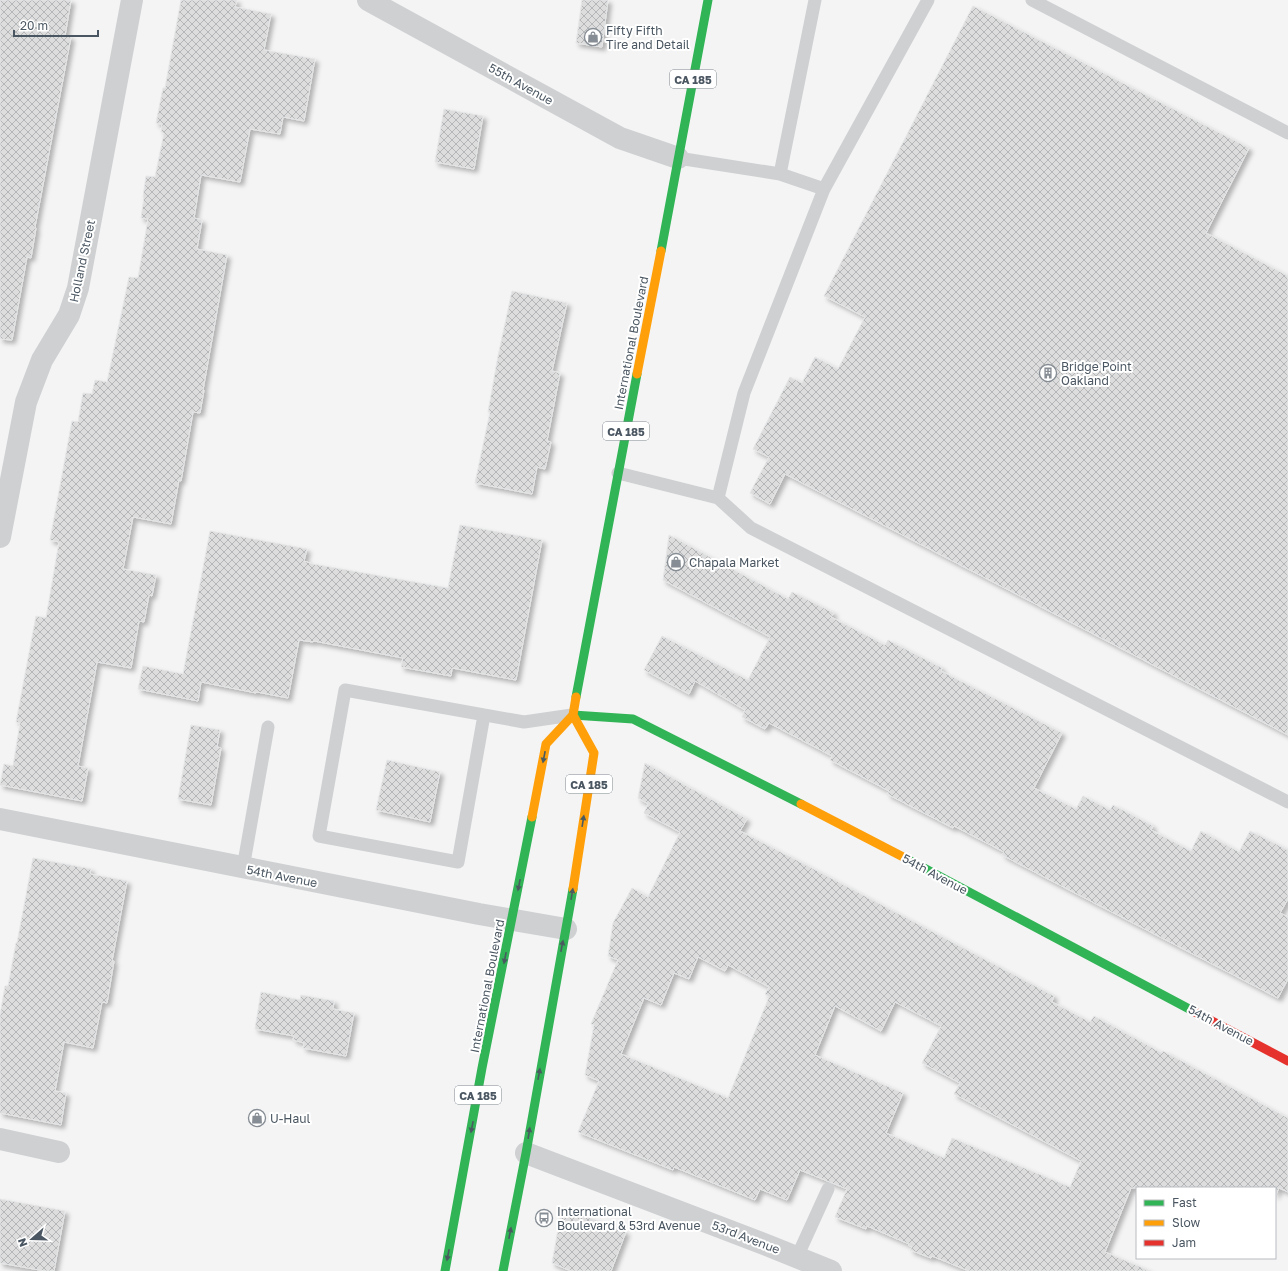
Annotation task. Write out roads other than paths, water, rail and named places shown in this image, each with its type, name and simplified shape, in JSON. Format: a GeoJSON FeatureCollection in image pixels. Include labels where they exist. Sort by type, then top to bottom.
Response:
{"type":"FeatureCollection","features":[{"type":"Feature","properties":{"kind":"main road","name":"International Boulevard"},"geometry":{"type":"LineString","coordinates":[[445,1271],[482,1068],[546,744],[572,715],[708,0]]}},
{"type":"Feature","properties":{"kind":"main road","name":"CA 185"},"geometry":{"type":"LineString","coordinates":[[503,1271],[526,1153],[566,929],[594,753],[572,715]]}},
{"type":"Feature","properties":{"kind":"main road","name":"54th Avenue"},"geometry":{"type":"LineString","coordinates":[[572,715],[633,719],[874,841],[1288,1060]]}},
{"type":"Feature","properties":{"kind":"street","name":"Holland Street"},"geometry":{"type":"LineString","coordinates":[[0,537],[26,402],[42,360],[69,315],[78,288],[132,0]]}},
{"type":"Feature","properties":{"kind":"street","name":"55th Avenue"},"geometry":{"type":"LineString","coordinates":[[368,0],[620,138],[678,158]]}},
{"type":"Feature","properties":{"kind":"street","name":"54th Avenue"},"geometry":{"type":"LineString","coordinates":[[0,819],[243,868],[566,929]]}},
{"type":"Feature","properties":{"kind":"street"},"geometry":{"type":"LineString","coordinates":[[0,1139],[59,1152]]}},
{"type":"Feature","properties":{"kind":"street","name":"53rd Avenue"},"geometry":{"type":"LineString","coordinates":[[526,1153],[831,1271]]}},
{"type":"Feature","properties":{"kind":"lane"},"geometry":{"type":"LineString","coordinates":[[780,174],[815,0]]}},
{"type":"Feature","properties":{"kind":"lane"},"geometry":{"type":"LineString","coordinates":[[718,498],[744,393],[824,189],[928,0]]}},
{"type":"Feature","properties":{"kind":"lane"},"geometry":{"type":"LineString","coordinates":[[1032,0],[1288,133]]}},
{"type":"Feature","properties":{"kind":"lane"},"geometry":{"type":"LineString","coordinates":[[678,158],[780,174],[824,189]]}},
{"type":"Feature","properties":{"kind":"lane"},"geometry":{"type":"LineString","coordinates":[[618,473],[718,498],[751,528],[1288,802]]}},
{"type":"Feature","properties":{"kind":"lane"},"geometry":{"type":"LineString","coordinates":[[484,715],[458,862],[319,836],[345,690],[524,722],[572,715]]}},
{"type":"Feature","properties":{"kind":"lane"},"geometry":{"type":"LineString","coordinates":[[243,868],[268,727]]}},
{"type":"Feature","properties":{"kind":"lane"},"geometry":{"type":"LineString","coordinates":[[797,1257],[828,1189]]}},
{"type":"Feature","properties":{"kind":"place","name":"Fifty Fifth Tire and Detail"},"geometry":{"type":"Point","coordinates":[593,37]}},
{"type":"Feature","properties":{"kind":"place","name":"Bridge Point Oakland"},"geometry":{"type":"Point","coordinates":[1048,373]}},
{"type":"Feature","properties":{"kind":"place","name":"Chapala Market"},"geometry":{"type":"Point","coordinates":[676,562]}},
{"type":"Feature","properties":{"kind":"place","name":"U-Haul"},"geometry":{"type":"Point","coordinates":[257,1118]}},
{"type":"Feature","properties":{"kind":"place","name":"International Boulevard & 53rd Avenue"},"geometry":{"type":"Point","coordinates":[544,1218]}}]}
